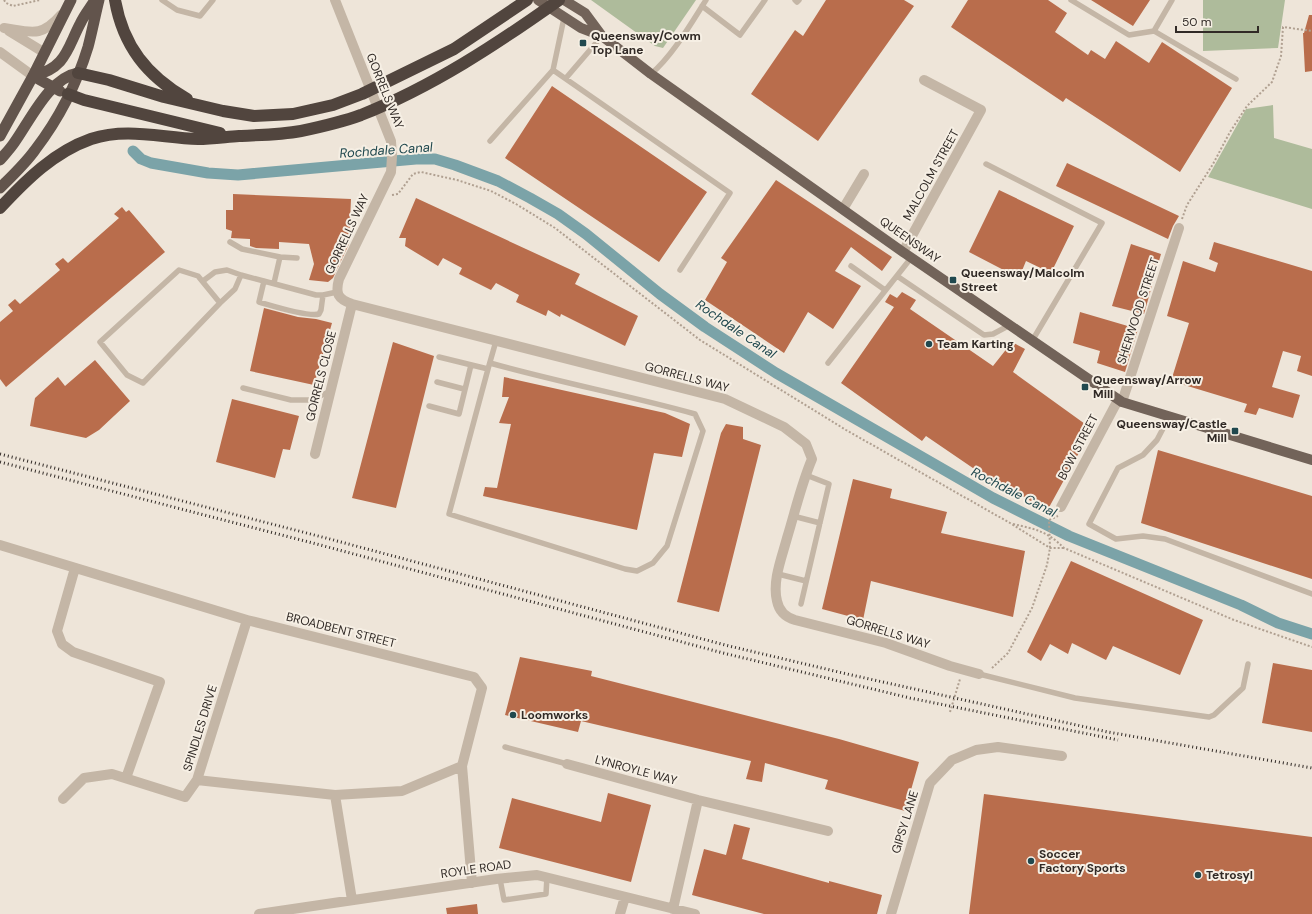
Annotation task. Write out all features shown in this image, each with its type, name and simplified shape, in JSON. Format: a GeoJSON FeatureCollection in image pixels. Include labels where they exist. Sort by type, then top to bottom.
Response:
{"type":"FeatureCollection","features":[{"type":"Feature","properties":{"kind":"highway"},"geometry":{"type":"LineString","coordinates":[[33,76],[50,70],[66,55],[80,24],[95,0]]}},
{"type":"Feature","properties":{"kind":"highway"},"geometry":{"type":"LineString","coordinates":[[0,188],[34,152],[49,130],[68,94],[88,47],[99,0]]}},
{"type":"Feature","properties":{"kind":"highway"},"geometry":{"type":"LineString","coordinates":[[115,0],[119,18],[130,44],[140,59],[155,77],[174,92],[196,104]]}},
{"type":"Feature","properties":{"kind":"highway"},"geometry":{"type":"LineString","coordinates":[[46,53],[78,73],[109,80],[164,98],[254,116],[292,114],[325,107],[362,94],[454,49],[527,0]]}},
{"type":"Feature","properties":{"kind":"highway"},"geometry":{"type":"LineString","coordinates":[[0,208],[39,170],[74,146],[91,139],[128,133],[198,138],[286,133],[360,115],[410,92],[454,69],[517,30],[559,0]]}},
{"type":"Feature","properties":{"kind":"highway"},"geometry":{"type":"LineString","coordinates":[[0,136],[46,53],[69,5]]}},
{"type":"Feature","properties":{"kind":"highway"},"geometry":{"type":"LineString","coordinates":[[0,160],[14,143],[36,108],[66,77],[78,73]]}},
{"type":"Feature","properties":{"kind":"highway"},"geometry":{"type":"LineString","coordinates":[[33,76],[54,88],[92,102],[200,129],[239,136]]}},
{"type":"Feature","properties":{"kind":"main road","name":"QUEENSWAY"},"geometry":{"type":"LineString","coordinates":[[538,0],[580,28],[602,36]]}},
{"type":"Feature","properties":{"kind":"main road","name":"QUEENSWAY"},"geometry":{"type":"LineString","coordinates":[[564,0],[585,13],[602,36],[651,74],[911,258],[1120,401],[1312,460]]}},
{"type":"Feature","properties":{"kind":"street","name":"GORRELS WAY"},"geometry":{"type":"LineString","coordinates":[[336,0],[391,141],[391,172],[381,192]]}},
{"type":"Feature","properties":{"kind":"street"},"geometry":{"type":"LineString","coordinates":[[2,27],[41,32],[53,25],[69,5]]}},
{"type":"Feature","properties":{"kind":"street"},"geometry":{"type":"LineString","coordinates":[[2,27],[46,53]]}},
{"type":"Feature","properties":{"kind":"street"},"geometry":{"type":"LineString","coordinates":[[0,52],[33,76]]}},
{"type":"Feature","properties":{"kind":"street","name":"MALCOLM STREET"},"geometry":{"type":"LineString","coordinates":[[903,252],[981,110],[924,80]]}},
{"type":"Feature","properties":{"kind":"street"},"geometry":{"type":"LineString","coordinates":[[843,209],[864,174]]}},
{"type":"Feature","properties":{"kind":"street","name":"GORRELLS WAY"},"geometry":{"type":"LineString","coordinates":[[381,192],[339,279],[337,292],[342,300],[352,304],[725,399],[784,427],[806,444],[812,459],[806,474],[778,574],[776,600],[781,611],[789,618],[886,643],[950,666],[979,674]]}},
{"type":"Feature","properties":{"kind":"street","name":"SHERWOOD STREET"},"geometry":{"type":"LineString","coordinates":[[1120,401],[1179,228]]}},
{"type":"Feature","properties":{"kind":"street","name":"GORRELS CLOSE"},"geometry":{"type":"LineString","coordinates":[[315,454],[352,304]]}},
{"type":"Feature","properties":{"kind":"street","name":"BOW STREET"},"geometry":{"type":"LineString","coordinates":[[1061,507],[1120,401]]}},
{"type":"Feature","properties":{"kind":"street","name":"BROADBENT STREET"},"geometry":{"type":"LineString","coordinates":[[0,545],[246,620],[474,677],[482,688],[462,766],[472,883]]}},
{"type":"Feature","properties":{"kind":"street"},"geometry":{"type":"LineString","coordinates":[[75,568],[57,631],[62,644],[73,652],[160,682],[126,778]]}},
{"type":"Feature","properties":{"kind":"street","name":"SPINDLES DRIVE"},"geometry":{"type":"LineString","coordinates":[[246,620],[197,780],[335,795],[402,791],[462,766]]}},
{"type":"Feature","properties":{"kind":"street","name":"GIPSY LANE"},"geometry":{"type":"LineString","coordinates":[[891,914],[930,783],[952,760],[976,750],[998,747],[1062,756]]}},
{"type":"Feature","properties":{"kind":"street","name":"LYNROYLE WAY"},"geometry":{"type":"LineString","coordinates":[[567,764],[698,800],[828,832]]}},
{"type":"Feature","properties":{"kind":"street"},"geometry":{"type":"LineString","coordinates":[[63,799],[84,778],[112,774],[184,797],[197,780]]}},
{"type":"Feature","properties":{"kind":"street"},"geometry":{"type":"LineString","coordinates":[[335,795],[352,900]]}},
{"type":"Feature","properties":{"kind":"street"},"geometry":{"type":"LineString","coordinates":[[673,909],[698,800]]}},
{"type":"Feature","properties":{"kind":"street","name":"ROYLE ROAD"},"geometry":{"type":"LineString","coordinates":[[259,914],[527,875],[547,877],[695,914]]}},
{"type":"Feature","properties":{"kind":"street"},"geometry":{"type":"LineString","coordinates":[[620,914],[625,897]]}},
{"type":"Feature","properties":{"kind":"lane"},"geometry":{"type":"LineString","coordinates":[[162,0],[177,10],[200,16],[213,0]]}},
{"type":"Feature","properties":{"kind":"lane"},"geometry":{"type":"LineString","coordinates":[[651,74],[659,68],[685,33],[706,0]]}},
{"type":"Feature","properties":{"kind":"lane"},"geometry":{"type":"LineString","coordinates":[[702,6],[740,35],[765,0]]}},
{"type":"Feature","properties":{"kind":"lane"},"geometry":{"type":"LineString","coordinates":[[795,0],[797,2],[799,0]]}},
{"type":"Feature","properties":{"kind":"lane"},"geometry":{"type":"LineString","coordinates":[[1071,0],[1129,35],[1154,31],[1236,79]]}},
{"type":"Feature","properties":{"kind":"lane"},"geometry":{"type":"LineString","coordinates":[[1154,31],[1172,0]]}},
{"type":"Feature","properties":{"kind":"lane"},"geometry":{"type":"LineString","coordinates":[[490,141],[552,70],[564,18]]}},
{"type":"Feature","properties":{"kind":"lane"},"geometry":{"type":"LineString","coordinates":[[566,78],[602,36]]}},
{"type":"Feature","properties":{"kind":"lane"},"geometry":{"type":"LineString","coordinates":[[552,70],[566,78],[730,193],[680,270]]}},
{"type":"Feature","properties":{"kind":"lane"},"geometry":{"type":"LineString","coordinates":[[986,164],[1102,223],[1032,341]]}},
{"type":"Feature","properties":{"kind":"lane"},"geometry":{"type":"LineString","coordinates":[[230,242],[242,249],[297,258]]}},
{"type":"Feature","properties":{"kind":"lane"},"geometry":{"type":"LineString","coordinates":[[274,284],[280,256]]}},
{"type":"Feature","properties":{"kind":"lane"},"geometry":{"type":"LineString","coordinates":[[828,363],[911,258]]}},
{"type":"Feature","properties":{"kind":"lane"},"geometry":{"type":"LineString","coordinates":[[851,266],[885,290]]}},
{"type":"Feature","properties":{"kind":"lane"},"geometry":{"type":"LineString","coordinates":[[220,303],[198,276],[179,270],[100,342],[127,375],[143,383],[235,289],[241,275]]}},
{"type":"Feature","properties":{"kind":"lane"},"geometry":{"type":"LineString","coordinates":[[202,281],[215,272],[228,270],[241,275],[316,295],[323,296],[337,292]]}},
{"type":"Feature","properties":{"kind":"lane"},"geometry":{"type":"LineString","coordinates":[[897,276],[984,335],[994,334],[1010,325]]}},
{"type":"Feature","properties":{"kind":"lane"},"geometry":{"type":"LineString","coordinates":[[264,281],[259,302],[297,312],[315,315],[319,314],[323,296]]}},
{"type":"Feature","properties":{"kind":"lane"},"geometry":{"type":"LineString","coordinates":[[439,357],[471,365],[489,366],[667,406],[695,414],[703,432],[666,546],[653,564],[637,570],[625,569],[449,514],[489,366],[496,341]]}},
{"type":"Feature","properties":{"kind":"lane"},"geometry":{"type":"LineString","coordinates":[[429,406],[458,414],[471,365]]}},
{"type":"Feature","properties":{"kind":"lane"},"geometry":{"type":"LineString","coordinates":[[437,382],[464,389]]}},
{"type":"Feature","properties":{"kind":"lane"},"geometry":{"type":"LineString","coordinates":[[243,388],[291,400],[311,400],[331,391]]}},
{"type":"Feature","properties":{"kind":"lane"},"geometry":{"type":"LineString","coordinates":[[1169,417],[1157,440],[1143,455],[1118,468],[1089,524],[1116,539],[1143,536],[1165,539],[1312,594]]}},
{"type":"Feature","properties":{"kind":"lane"},"geometry":{"type":"LineString","coordinates":[[801,604],[829,484],[806,474]]}},
{"type":"Feature","properties":{"kind":"lane"},"geometry":{"type":"LineString","coordinates":[[794,516],[820,523]]}},
{"type":"Feature","properties":{"kind":"lane"},"geometry":{"type":"LineString","coordinates":[[778,574],[806,581]]}},
{"type":"Feature","properties":{"kind":"lane"},"geometry":{"type":"LineString","coordinates":[[979,674],[1075,698],[1209,717],[1214,716],[1243,688],[1248,664]]}},
{"type":"Feature","properties":{"kind":"lane"},"geometry":{"type":"LineString","coordinates":[[505,747],[567,764]]}},
{"type":"Feature","properties":{"kind":"lane"},"geometry":{"type":"LineString","coordinates":[[500,879],[504,900],[546,894],[547,877]]}},
{"type":"Feature","properties":{"kind":"path"},"geometry":{"type":"LineString","coordinates":[[4,0],[6,3],[13,6],[40,0]]}},
{"type":"Feature","properties":{"kind":"path"},"geometry":{"type":"LineString","coordinates":[[1179,228],[1187,205],[1213,164],[1230,132],[1247,106],[1272,82],[1281,56],[1283,27],[1312,31]]}},
{"type":"Feature","properties":{"kind":"path"},"geometry":{"type":"LineString","coordinates":[[381,192],[391,195],[398,194],[413,174],[421,172],[457,180],[491,191],[516,204],[555,228],[700,340],[846,430],[1010,523],[1050,548],[1064,548]]}},
{"type":"Feature","properties":{"kind":"path"},"geometry":{"type":"LineString","coordinates":[[992,668],[1008,653],[1032,608],[1047,565],[1050,548],[1050,520]]}},
{"type":"Feature","properties":{"kind":"path"},"geometry":{"type":"LineString","coordinates":[[1010,523],[1042,531],[1055,539],[1064,548],[1234,620],[1312,647]]}},
{"type":"Feature","properties":{"kind":"path"},"geometry":{"type":"LineString","coordinates":[[950,712],[963,669]]}},
{"type":"Feature","properties":{"kind":"green space"},"geometry":{"type":"Polygon","coordinates":[[[591,0],[696,0],[663,48],[655,46],[591,0]]]}},
{"type":"Feature","properties":{"kind":"green space"},"geometry":{"type":"Polygon","coordinates":[[[1203,0],[1285,0],[1278,48],[1203,51],[1203,0]]]}},
{"type":"Feature","properties":{"kind":"green space"},"geometry":{"type":"Polygon","coordinates":[[[1273,105],[1274,138],[1312,149],[1312,209],[1208,177],[1246,109],[1273,105]]]}},
{"type":"Feature","properties":{"kind":"building"},"geometry":{"type":"Polygon","coordinates":[[[826,0],[904,0],[914,6],[818,141],[751,94],[795,30],[803,36],[826,0]]]}},
{"type":"Feature","properties":{"kind":"building"},"geometry":{"type":"Polygon","coordinates":[[[968,0],[1048,0],[1067,13],[1055,32],[1088,55],[1091,50],[1105,59],[1116,41],[1149,63],[1162,42],[1232,88],[1180,172],[1066,98],[1063,102],[951,27],[968,0]]]}},
{"type":"Feature","properties":{"kind":"building"},"geometry":{"type":"Polygon","coordinates":[[[1091,0],[1150,0],[1133,26],[1091,0]]]}},
{"type":"Feature","properties":{"kind":"building"},"geometry":{"type":"Polygon","coordinates":[[[1309,15],[1312,15],[1312,71],[1305,72],[1303,33],[1309,15]]]}},
{"type":"Feature","properties":{"kind":"building"},"geometry":{"type":"Polygon","coordinates":[[[552,86],[707,192],[659,262],[505,158],[552,86]]]}},
{"type":"Feature","properties":{"kind":"building"},"geometry":{"type":"Polygon","coordinates":[[[1067,163],[1179,216],[1168,239],[1056,186],[1067,163]]]}},
{"type":"Feature","properties":{"kind":"building"},"geometry":{"type":"Polygon","coordinates":[[[776,180],[892,257],[882,271],[851,247],[835,271],[861,286],[833,329],[808,312],[784,353],[705,300],[727,262],[721,258],[776,180]]]}},
{"type":"Feature","properties":{"kind":"building"},"geometry":{"type":"Polygon","coordinates":[[[999,190],[1074,226],[1051,273],[1026,261],[1019,278],[969,252],[999,190]]]}},
{"type":"Feature","properties":{"kind":"building"},"geometry":{"type":"Polygon","coordinates":[[[233,194],[351,199],[349,244],[333,278],[328,282],[309,280],[314,264],[309,244],[279,242],[279,249],[256,248],[250,246],[250,239],[231,238],[232,231],[226,229],[226,210],[233,210],[233,194]]]}},
{"type":"Feature","properties":{"kind":"building"},"geometry":{"type":"Polygon","coordinates":[[[416,198],[580,274],[575,284],[638,316],[625,346],[561,314],[560,317],[548,310],[546,316],[516,302],[519,295],[496,283],[491,290],[459,274],[462,268],[443,258],[438,266],[405,246],[406,238],[399,238],[416,198]]]}},
{"type":"Feature","properties":{"kind":"building"},"geometry":{"type":"Polygon","coordinates":[[[122,207],[126,212],[129,210],[165,252],[6,387],[0,379],[0,322],[13,311],[8,305],[15,299],[20,304],[60,270],[55,264],[63,258],[68,263],[119,218],[114,214],[122,207]]]}},
{"type":"Feature","properties":{"kind":"building"},"geometry":{"type":"Polygon","coordinates":[[[1214,242],[1312,271],[1312,376],[1297,371],[1301,356],[1283,351],[1272,387],[1300,395],[1293,418],[1259,408],[1256,415],[1244,412],[1247,404],[1171,381],[1189,323],[1167,316],[1183,261],[1215,272],[1218,263],[1209,259],[1214,242]]]}},
{"type":"Feature","properties":{"kind":"building"},"geometry":{"type":"Polygon","coordinates":[[[1131,244],[1161,254],[1144,314],[1112,306],[1131,244]]]}},
{"type":"Feature","properties":{"kind":"building"},"geometry":{"type":"Polygon","coordinates":[[[902,292],[916,300],[910,309],[993,366],[1012,342],[1025,349],[1013,372],[1092,429],[1047,511],[990,476],[989,479],[926,436],[922,441],[841,383],[894,307],[885,302],[890,294],[897,298],[902,292]]]}},
{"type":"Feature","properties":{"kind":"building"},"geometry":{"type":"Polygon","coordinates":[[[264,308],[298,317],[332,323],[314,385],[250,371],[264,308]]]}},
{"type":"Feature","properties":{"kind":"building"},"geometry":{"type":"Polygon","coordinates":[[[1080,312],[1138,329],[1125,372],[1097,363],[1100,351],[1073,343],[1080,312]]]}},
{"type":"Feature","properties":{"kind":"building"},"geometry":{"type":"Polygon","coordinates":[[[393,342],[434,356],[396,508],[352,498],[393,342]]]}},
{"type":"Feature","properties":{"kind":"building"},"geometry":{"type":"Polygon","coordinates":[[[95,360],[130,401],[99,430],[86,438],[30,426],[35,398],[58,377],[65,386],[95,360]]]}},
{"type":"Feature","properties":{"kind":"building"},"geometry":{"type":"Polygon","coordinates":[[[504,377],[665,413],[690,424],[682,457],[654,453],[637,530],[483,496],[485,487],[497,488],[511,424],[499,423],[509,397],[502,397],[504,377]]]}},
{"type":"Feature","properties":{"kind":"building"},"geometry":{"type":"Polygon","coordinates":[[[232,399],[299,416],[290,450],[283,449],[275,478],[216,462],[232,399]]]}},
{"type":"Feature","properties":{"kind":"building"},"geometry":{"type":"Polygon","coordinates":[[[726,424],[743,427],[743,439],[761,445],[719,612],[677,602],[721,433],[726,424]]]}},
{"type":"Feature","properties":{"kind":"building"},"geometry":{"type":"Polygon","coordinates":[[[1158,450],[1312,496],[1312,579],[1141,523],[1158,450]]]}},
{"type":"Feature","properties":{"kind":"building"},"geometry":{"type":"Polygon","coordinates":[[[853,479],[892,489],[890,498],[947,512],[941,533],[1025,551],[1013,617],[871,581],[863,620],[822,609],[853,479]]]}},
{"type":"Feature","properties":{"kind":"building"},"geometry":{"type":"Polygon","coordinates":[[[1071,561],[1203,620],[1180,675],[1113,646],[1106,660],[1072,643],[1068,654],[1050,644],[1041,661],[1027,652],[1071,561]]]}},
{"type":"Feature","properties":{"kind":"building"},"geometry":{"type":"Polygon","coordinates":[[[520,657],[592,671],[591,676],[839,739],[919,762],[905,811],[825,789],[828,780],[765,763],[762,782],[746,779],[751,761],[581,721],[578,732],[505,715],[520,657]]]}},
{"type":"Feature","properties":{"kind":"building"},"geometry":{"type":"Polygon","coordinates":[[[1273,663],[1312,670],[1312,732],[1262,723],[1273,663]]]}},
{"type":"Feature","properties":{"kind":"building"},"geometry":{"type":"Polygon","coordinates":[[[608,793],[651,805],[631,882],[499,848],[512,798],[601,822],[608,793]]]}},
{"type":"Feature","properties":{"kind":"building","name":"Tetrosyl"},"geometry":{"type":"Polygon","coordinates":[[[984,794],[1312,837],[1312,914],[969,914],[984,794]]]}},
{"type":"Feature","properties":{"kind":"building"},"geometry":{"type":"Polygon","coordinates":[[[734,824],[750,828],[742,859],[829,883],[829,881],[882,895],[877,914],[764,914],[692,895],[704,849],[726,855],[734,824]]]}},
{"type":"Feature","properties":{"kind":"building"},"geometry":{"type":"Polygon","coordinates":[[[477,904],[478,914],[447,914],[446,908],[477,904]]]}},
{"type":"Feature","properties":{"kind":"waterway","name":"Rochdale Canal"},"geometry":{"type":"LineString","coordinates":[[133,151],[141,159],[151,163],[208,173],[238,175],[416,159],[435,159],[498,181],[558,214],[586,234],[660,294],[705,327],[776,373],[993,498],[1069,536],[1241,605],[1278,623],[1312,634]]}},
{"type":"Feature","properties":{"kind":"railway"},"geometry":{"type":"LineString","coordinates":[[0,454],[326,538],[725,645],[847,674],[1108,732],[1312,768]]}},
{"type":"Feature","properties":{"kind":"railway"},"geometry":{"type":"LineString","coordinates":[[0,462],[324,546],[723,653],[910,698],[1118,740]]}},
{"type":"Feature","properties":{"kind":"place","name":"Queensway/Cowm Top Lane"},"geometry":{"type":"Point","coordinates":[583,43]}},
{"type":"Feature","properties":{"kind":"place","name":"Queensway/Malcolm Street"},"geometry":{"type":"Point","coordinates":[953,280]}},
{"type":"Feature","properties":{"kind":"place","name":"Team Karting"},"geometry":{"type":"Point","coordinates":[929,344]}},
{"type":"Feature","properties":{"kind":"place","name":"Queensway/Arrow Mill"},"geometry":{"type":"Point","coordinates":[1085,387]}},
{"type":"Feature","properties":{"kind":"place","name":"Queensway/Castle Mill"},"geometry":{"type":"Point","coordinates":[1235,431]}},
{"type":"Feature","properties":{"kind":"place","name":"Loomworks"},"geometry":{"type":"Point","coordinates":[513,715]}},
{"type":"Feature","properties":{"kind":"place","name":"Soccer Factory Sports"},"geometry":{"type":"Point","coordinates":[1031,861]}},
{"type":"Feature","properties":{"kind":"place","name":"Tetrosyl"},"geometry":{"type":"Point","coordinates":[1198,875]}}]}
